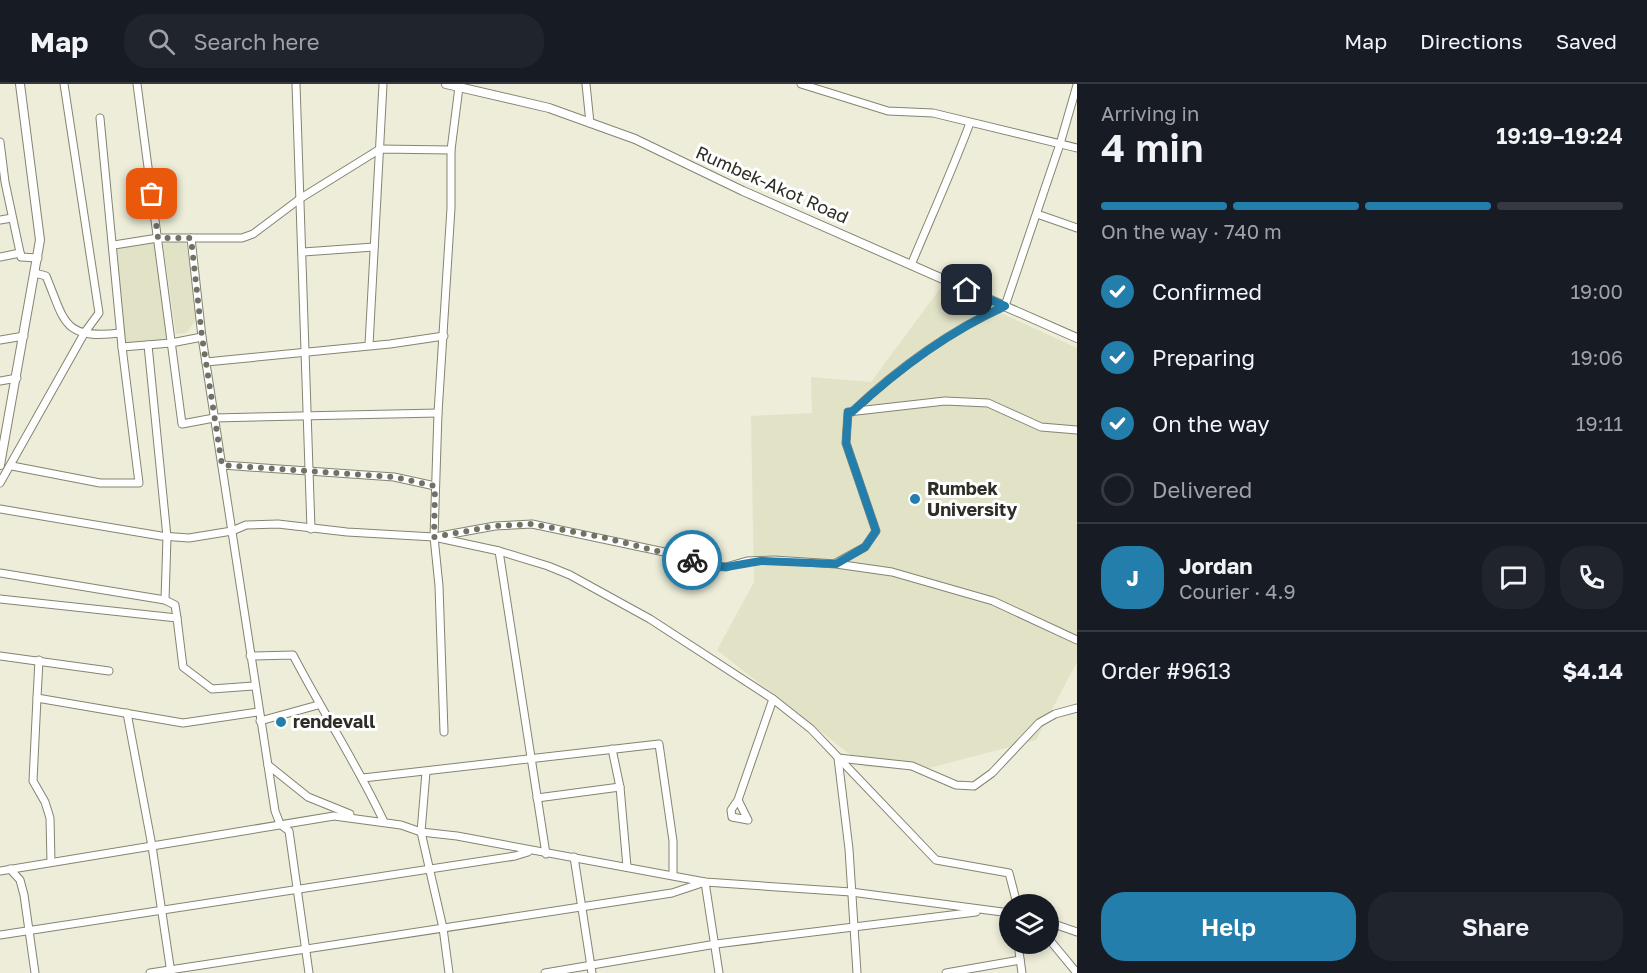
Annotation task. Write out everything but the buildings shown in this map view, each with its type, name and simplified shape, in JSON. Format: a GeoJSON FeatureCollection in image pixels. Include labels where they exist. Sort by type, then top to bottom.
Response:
{"type":"FeatureCollection","features":[{"type":"Feature","properties":{"kind":"main road"},"geometry":{"type":"LineString","coordinates":[[0,465],[4,423],[17,378],[40,240],[20,84]]}},
{"type":"Feature","properties":{"kind":"main road","name":"Rumbek-Akot Road"},"geometry":{"type":"LineString","coordinates":[[446,84],[477,88],[549,108],[635,140],[1077,338]]}},
{"type":"Feature","properties":{"kind":"street"},"geometry":{"type":"LineString","coordinates":[[0,483],[12,466],[85,332],[99,313],[64,84]]}},
{"type":"Feature","properties":{"kind":"street"},"geometry":{"type":"LineString","coordinates":[[137,84],[182,424],[214,418],[438,412]]}},
{"type":"Feature","properties":{"kind":"street"},"geometry":{"type":"LineString","coordinates":[[296,84],[309,415],[311,529]]}},
{"type":"Feature","properties":{"kind":"street"},"geometry":{"type":"LineString","coordinates":[[369,345],[383,84]]}},
{"type":"Feature","properties":{"kind":"street"},"geometry":{"type":"LineString","coordinates":[[586,84],[590,123]]}},
{"type":"Feature","properties":{"kind":"street"},"geometry":{"type":"LineString","coordinates":[[801,84],[888,111],[933,113],[1077,148]]}},
{"type":"Feature","properties":{"kind":"street"},"geometry":{"type":"LineString","coordinates":[[836,564],[865,547],[876,531],[846,443],[848,412],[852,412],[911,362],[972,321],[1005,306],[1060,144],[1077,85]]}},
{"type":"Feature","properties":{"kind":"street"},"geometry":{"type":"LineString","coordinates":[[444,732],[434,537],[435,486],[451,208],[451,150],[459,87]]}},
{"type":"Feature","properties":{"kind":"street"},"geometry":{"type":"LineString","coordinates":[[12,466],[100,483],[139,483],[120,333],[114,245],[100,118]]}},
{"type":"Feature","properties":{"kind":"street"},"geometry":{"type":"LineString","coordinates":[[911,265],[940,195],[951,176],[970,123]]}},
{"type":"Feature","properties":{"kind":"street"},"geometry":{"type":"LineString","coordinates":[[0,142],[2,182],[21,257],[38,258]]}},
{"type":"Feature","properties":{"kind":"street"},"geometry":{"type":"LineString","coordinates":[[114,245],[158,238],[230,239],[253,234],[301,198],[380,149],[451,150]]}},
{"type":"Feature","properties":{"kind":"street"},"geometry":{"type":"LineString","coordinates":[[1036,214],[1077,228]]}},
{"type":"Feature","properties":{"kind":"street"},"geometry":{"type":"LineString","coordinates":[[0,220],[12,218]]}},
{"type":"Feature","properties":{"kind":"street"},"geometry":{"type":"LineString","coordinates":[[191,238],[202,337],[253,686],[275,811],[280,824],[289,831],[309,973]]}},
{"type":"Feature","properties":{"kind":"street"},"geometry":{"type":"LineString","coordinates":[[303,252],[374,247]]}},
{"type":"Feature","properties":{"kind":"street"},"geometry":{"type":"LineString","coordinates":[[0,257],[20,253]]}},
{"type":"Feature","properties":{"kind":"street"},"geometry":{"type":"LineString","coordinates":[[35,273],[46,276],[55,304],[68,326],[85,332],[120,333]]}},
{"type":"Feature","properties":{"kind":"street"},"geometry":{"type":"LineString","coordinates":[[0,340],[24,336]]}},
{"type":"Feature","properties":{"kind":"street"},"geometry":{"type":"LineString","coordinates":[[206,362],[444,336]]}},
{"type":"Feature","properties":{"kind":"street"},"geometry":{"type":"LineString","coordinates":[[122,347],[171,343],[202,337]]}},
{"type":"Feature","properties":{"kind":"street"},"geometry":{"type":"LineString","coordinates":[[148,345],[167,537],[165,600]]}},
{"type":"Feature","properties":{"kind":"street"},"geometry":{"type":"LineString","coordinates":[[0,381],[17,378]]}},
{"type":"Feature","properties":{"kind":"street"},"geometry":{"type":"LineString","coordinates":[[852,412],[945,401],[988,403],[1041,427],[1077,430]]}},
{"type":"Feature","properties":{"kind":"street"},"geometry":{"type":"LineString","coordinates":[[222,465],[394,477],[435,486]]}},
{"type":"Feature","properties":{"kind":"street"},"geometry":{"type":"LineString","coordinates":[[0,510],[167,537],[189,538],[232,531],[246,525],[278,524],[311,529],[434,537],[499,551],[570,575],[650,619],[773,699],[811,729],[936,860],[1009,873],[1014,894]]}},
{"type":"Feature","properties":{"kind":"street"},"geometry":{"type":"LineString","coordinates":[[434,537],[495,526],[532,524],[669,553],[712,566],[726,567],[747,561],[765,561],[836,564],[892,572],[993,602],[1077,640]]}},
{"type":"Feature","properties":{"kind":"street"},"geometry":{"type":"LineString","coordinates":[[499,551],[546,854]]}},
{"type":"Feature","properties":{"kind":"street"},"geometry":{"type":"LineString","coordinates":[[0,573],[165,600],[175,605],[183,667],[212,689],[253,686]]}},
{"type":"Feature","properties":{"kind":"street"},"geometry":{"type":"LineString","coordinates":[[0,599],[177,618]]}},
{"type":"Feature","properties":{"kind":"street"},"geometry":{"type":"LineString","coordinates":[[250,656],[293,655],[318,705],[363,778],[384,822]]}},
{"type":"Feature","properties":{"kind":"street"},"geometry":{"type":"LineString","coordinates":[[0,656],[109,671]]}},
{"type":"Feature","properties":{"kind":"street"},"geometry":{"type":"LineString","coordinates":[[39,660],[33,781],[45,802],[50,818],[51,862]]}},
{"type":"Feature","properties":{"kind":"street"},"geometry":{"type":"LineString","coordinates":[[37,698],[183,723],[258,712]]}},
{"type":"Feature","properties":{"kind":"street"},"geometry":{"type":"LineString","coordinates":[[738,800],[773,699]]}},
{"type":"Feature","properties":{"kind":"street"},"geometry":{"type":"LineString","coordinates":[[260,721],[318,705]]}},
{"type":"Feature","properties":{"kind":"street"},"geometry":{"type":"LineString","coordinates":[[838,758],[912,766],[956,785],[974,786],[992,773],[1039,723],[1055,714],[1077,708]]}},
{"type":"Feature","properties":{"kind":"street"},"geometry":{"type":"LineString","coordinates":[[127,713],[152,846],[171,971]]}},
{"type":"Feature","properties":{"kind":"street"},"geometry":{"type":"LineString","coordinates":[[363,778],[531,761],[659,744],[673,842],[673,874]]}},
{"type":"Feature","properties":{"kind":"street"},"geometry":{"type":"LineString","coordinates":[[612,749],[620,787],[627,867]]}},
{"type":"Feature","properties":{"kind":"street"},"geometry":{"type":"LineString","coordinates":[[838,758],[849,849],[852,928],[857,973]]}},
{"type":"Feature","properties":{"kind":"street"},"geometry":{"type":"LineString","coordinates":[[267,764],[274,773],[308,797],[358,818]]}},
{"type":"Feature","properties":{"kind":"street"},"geometry":{"type":"LineString","coordinates":[[426,772],[421,832],[443,928],[449,973]]}},
{"type":"Feature","properties":{"kind":"street"},"geometry":{"type":"LineString","coordinates":[[537,798],[620,787]]}},
{"type":"Feature","properties":{"kind":"street"},"geometry":{"type":"LineString","coordinates":[[0,871],[334,816],[384,822],[421,832],[458,836],[546,854],[673,874],[705,882],[851,892],[999,912]]}},
{"type":"Feature","properties":{"kind":"street"},"geometry":{"type":"LineString","coordinates":[[0,935],[515,856],[530,851]]}},
{"type":"Feature","properties":{"kind":"street"},"geometry":{"type":"LineString","coordinates":[[574,857],[592,969]]}},
{"type":"Feature","properties":{"kind":"street"},"geometry":{"type":"LineString","coordinates":[[10,869],[20,880],[35,973]]}},
{"type":"Feature","properties":{"kind":"street"},"geometry":{"type":"LineString","coordinates":[[150,973],[672,893],[705,882]]}},
{"type":"Feature","properties":{"kind":"street"},"geometry":{"type":"LineString","coordinates":[[705,882],[719,973]]}},
{"type":"Feature","properties":{"kind":"street"},"geometry":{"type":"LineString","coordinates":[[545,973],[592,969],[716,944],[984,910]]}},
{"type":"Feature","properties":{"kind":"street"},"geometry":{"type":"LineString","coordinates":[[1059,926],[1077,932]]}},
{"type":"Feature","properties":{"kind":"street"},"geometry":{"type":"LineString","coordinates":[[1059,951],[1077,973]]}},
{"type":"Feature","properties":{"kind":"street"},"geometry":{"type":"LineString","coordinates":[[1019,954],[1022,973]]}},
{"type":"Feature","properties":{"kind":"street"},"geometry":{"type":"LineString","coordinates":[[946,973],[1020,960]]}},
{"type":"Feature","properties":{"kind":"shaded area"},"geometry":{"type":"Polygon","coordinates":[[[186,240],[198,317],[186,333],[176,334],[163,244],[186,240]]]}},
{"type":"Feature","properties":{"kind":"shaded area"},"geometry":{"type":"Polygon","coordinates":[[[157,242],[171,339],[123,343],[117,248],[157,242]]]}},
{"type":"Feature","properties":{"kind":"shaded area","name":"Rumbek University"},"geometry":{"type":"Polygon","coordinates":[[[942,286],[1077,348],[1077,662],[1036,740],[925,769],[866,767],[717,650],[754,582],[751,416],[812,413],[811,377],[871,382],[942,286]]]}},
{"type":"Feature","properties":{"kind":"way so far"},"geometry":{"type":"LineString","coordinates":[[152,194],[158,238],[191,238],[202,337],[222,465],[394,477],[435,486],[434,537],[495,526],[532,524],[606,538],[692,560]]}},
{"type":"Feature","properties":{"kind":"place","name":"Rumbek University"},"geometry":{"type":"Point","coordinates":[915,499]}},
{"type":"Feature","properties":{"kind":"place","name":"rendevall"},"geometry":{"type":"Point","coordinates":[281,722]}},
{"type":"Feature","properties":{"kind":"route"},"geometry":{"type":"LineString","coordinates":[[692,560],[712,566],[726,567],[747,561],[774,560],[836,564],[865,547],[876,531],[846,443],[848,412],[852,412],[911,362],[972,321],[1005,306],[967,290]]}}]}
